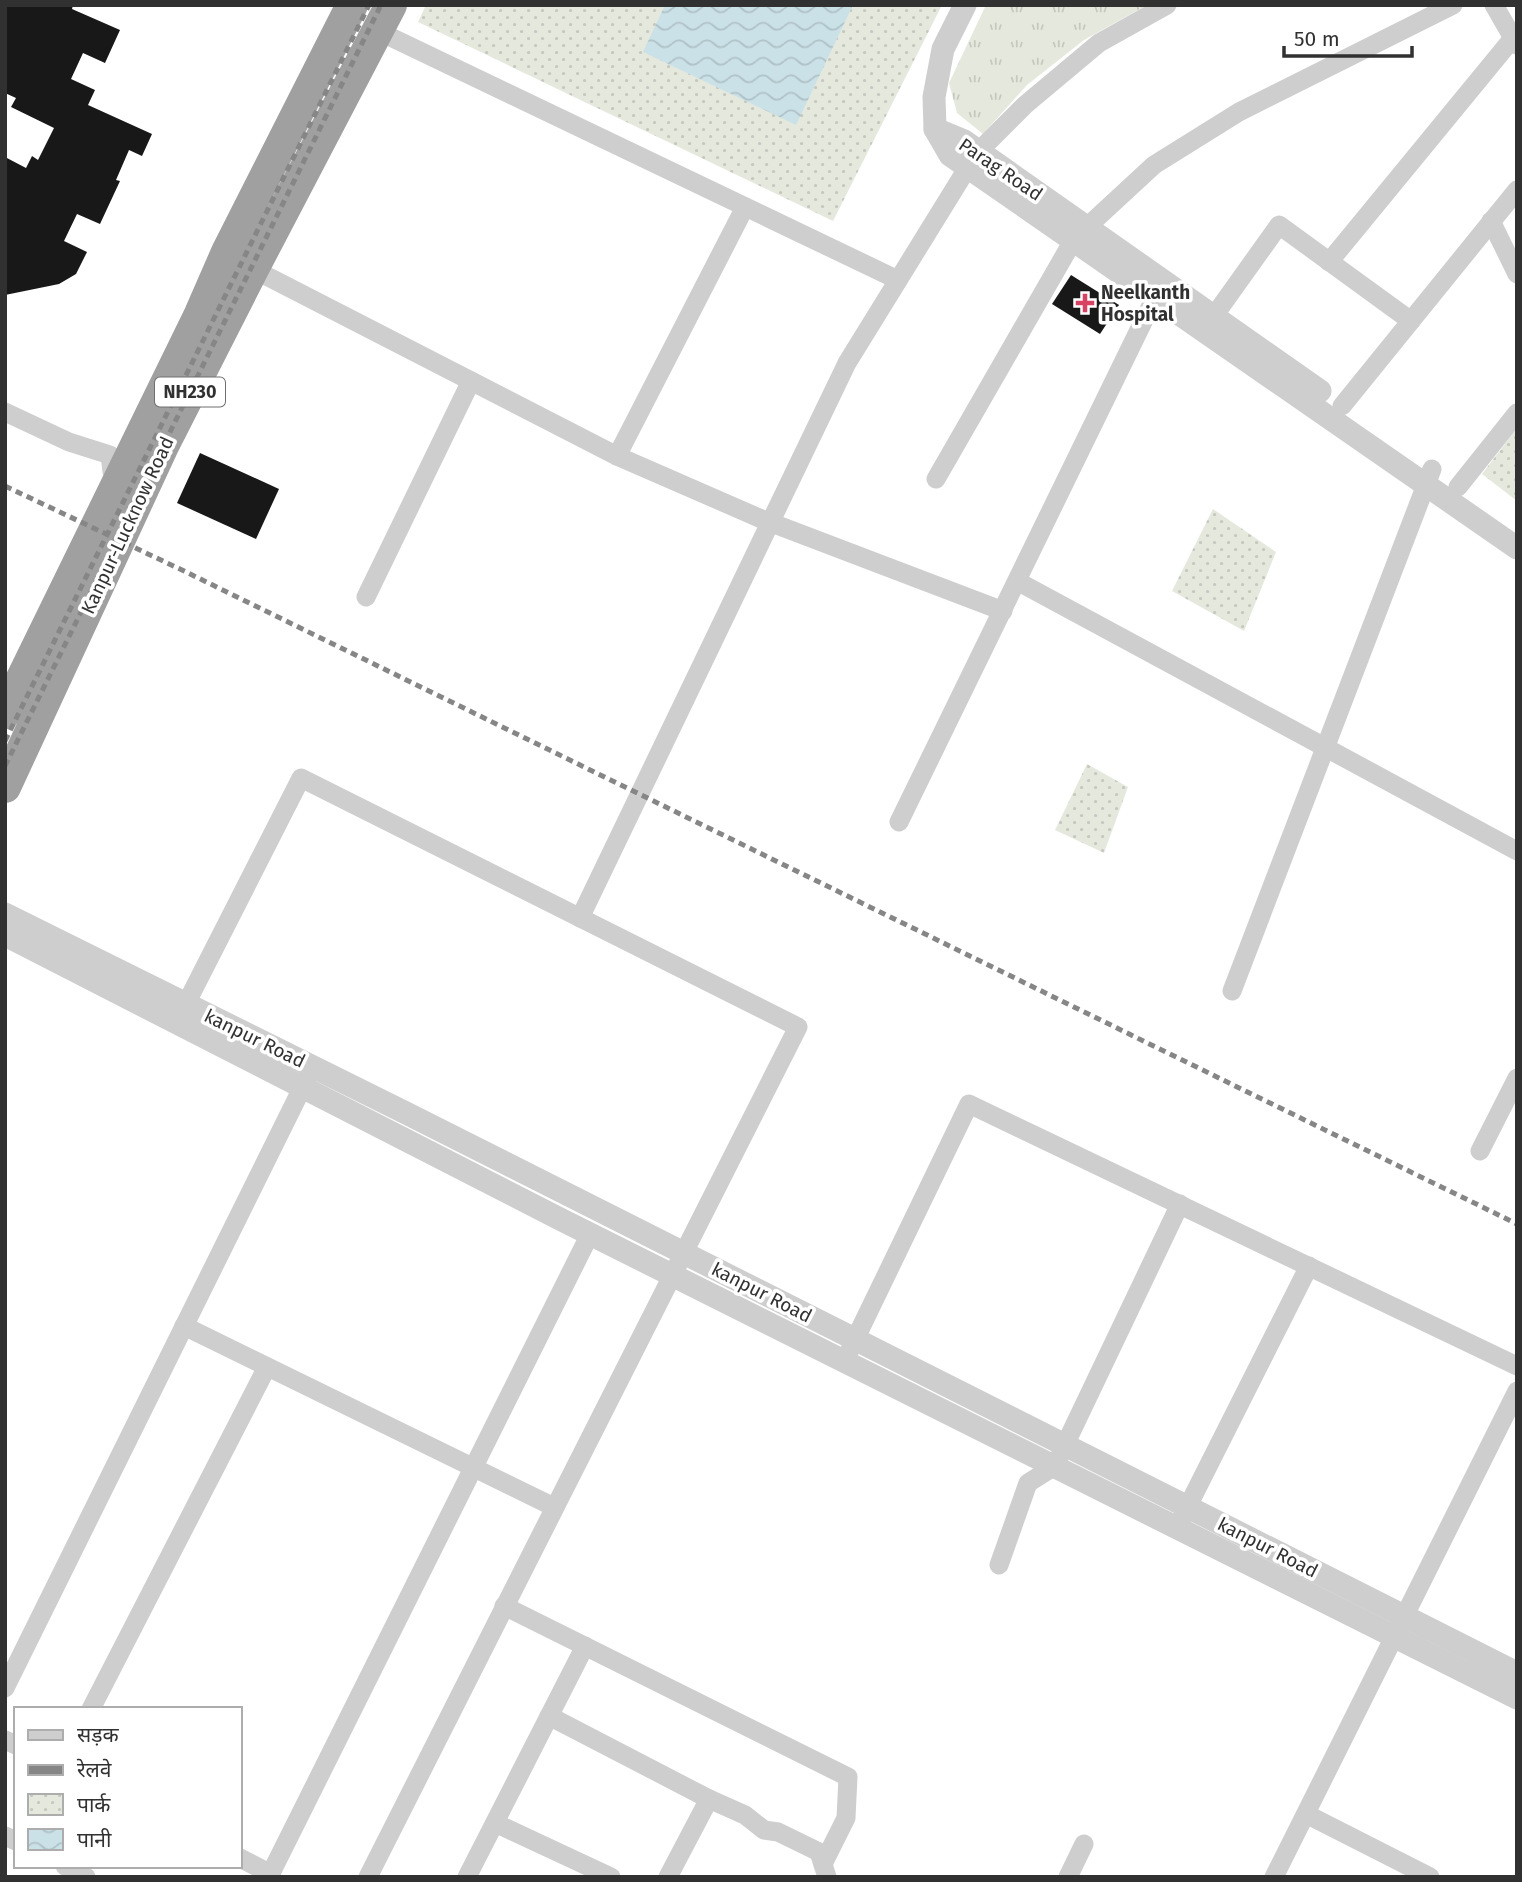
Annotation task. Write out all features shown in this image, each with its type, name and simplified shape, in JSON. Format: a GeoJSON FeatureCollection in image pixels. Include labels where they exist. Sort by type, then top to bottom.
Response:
{"type":"FeatureCollection","features":[{"type":"Feature","properties":{"kind":"highway","name":"Kanpur-Lucknow Road"},"geometry":{"type":"LineString","coordinates":[[5,713],[200,314],[227,252],[352,5]]}},
{"type":"Feature","properties":{"kind":"highway","name":"Kanpur-Lucknow Road"},"geometry":{"type":"LineString","coordinates":[[5,787],[163,446],[385,18]]}},
{"type":"Feature","properties":{"kind":"street","name":"Parag Road"},"geometry":{"type":"LineString","coordinates":[[965,5],[943,49],[934,97],[935,129],[950,155],[973,159],[1429,477],[1458,487],[1517,529]]}},
{"type":"Feature","properties":{"kind":"street"},"geometry":{"type":"LineString","coordinates":[[580,918],[847,363],[973,159],[1025,105],[1099,43],[1167,5]]}},
{"type":"Feature","properties":{"kind":"street"},"geometry":{"type":"LineString","coordinates":[[936,479],[1080,233],[1154,165],[1239,112],[1453,5]]}},
{"type":"Feature","properties":{"kind":"street"},"geometry":{"type":"LineString","coordinates":[[1329,262],[1515,42],[1494,5]]}},
{"type":"Feature","properties":{"kind":"street"},"geometry":{"type":"LineString","coordinates":[[385,18],[746,207],[898,280]]}},
{"type":"Feature","properties":{"kind":"street"},"geometry":{"type":"LineString","coordinates":[[1342,406],[1517,190]]}},
{"type":"Feature","properties":{"kind":"street"},"geometry":{"type":"LineString","coordinates":[[617,456],[746,207]]}},
{"type":"Feature","properties":{"kind":"street"},"geometry":{"type":"LineString","coordinates":[[1491,221],[1517,274]]}},
{"type":"Feature","properties":{"kind":"street"},"geometry":{"type":"LineString","coordinates":[[1214,316],[1279,225],[1411,321]]}},
{"type":"Feature","properties":{"kind":"street"},"geometry":{"type":"LineString","coordinates":[[253,269],[617,456],[771,522],[1003,611]]}},
{"type":"Feature","properties":{"kind":"street"},"geometry":{"type":"LineString","coordinates":[[899,822],[1160,288]]}},
{"type":"Feature","properties":{"kind":"street","name":"Parag Road"},"geometry":{"type":"LineString","coordinates":[[1160,288],[1214,316],[1342,406],[1517,548]]}},
{"type":"Feature","properties":{"kind":"street"},"geometry":{"type":"LineString","coordinates":[[366,597],[471,381]]}},
{"type":"Feature","properties":{"kind":"street"},"geometry":{"type":"LineString","coordinates":[[5,412],[69,442],[110,455],[112,472],[120,478]]}},
{"type":"Feature","properties":{"kind":"street"},"geometry":{"type":"LineString","coordinates":[[1458,487],[1517,413]]}},
{"type":"Feature","properties":{"kind":"street"},"geometry":{"type":"LineString","coordinates":[[1233,991],[1429,477]]}},
{"type":"Feature","properties":{"kind":"street"},"geometry":{"type":"LineString","coordinates":[[1017,581],[1517,851]]}},
{"type":"Feature","properties":{"kind":"street"},"geometry":{"type":"LineString","coordinates":[[186,1004],[301,778],[798,1027],[368,1877]]}},
{"type":"Feature","properties":{"kind":"street","name":"kanpur Road"},"geometry":{"type":"LineString","coordinates":[[5,914],[186,1004],[308,1077],[682,1253],[855,1339],[1060,1456],[1400,1626],[1517,1673]]}},
{"type":"Feature","properties":{"kind":"street"},"geometry":{"type":"LineString","coordinates":[[5,935],[308,1077],[590,1234],[844,1361],[1060,1456]]}},
{"type":"Feature","properties":{"kind":"street"},"geometry":{"type":"LineString","coordinates":[[5,1688],[308,1077]]}},
{"type":"Feature","properties":{"kind":"street"},"geometry":{"type":"LineString","coordinates":[[1480,1151],[1517,1078]]}},
{"type":"Feature","properties":{"kind":"street"},"geometry":{"type":"LineString","coordinates":[[844,1361],[969,1104],[1517,1366]]}},
{"type":"Feature","properties":{"kind":"street"},"geometry":{"type":"LineString","coordinates":[[999,1565],[1028,1483],[1060,1456],[1180,1204]]}},
{"type":"Feature","properties":{"kind":"street"},"geometry":{"type":"LineString","coordinates":[[242,1859],[270,1875],[590,1234]]}},
{"type":"Feature","properties":{"kind":"street"},"geometry":{"type":"LineString","coordinates":[[1183,1517],[1309,1266]]}},
{"type":"Feature","properties":{"kind":"street"},"geometry":{"type":"LineString","coordinates":[[184,1326],[554,1507]]}},
{"type":"Feature","properties":{"kind":"street"},"geometry":{"type":"LineString","coordinates":[[92,1707],[267,1367]]}},
{"type":"Feature","properties":{"kind":"street"},"geometry":{"type":"LineString","coordinates":[[1274,1877],[1517,1391]]}},
{"type":"Feature","properties":{"kind":"street"},"geometry":{"type":"LineString","coordinates":[[504,1606],[848,1777],[846,1818],[825,1870]]}},
{"type":"Feature","properties":{"kind":"street"},"geometry":{"type":"LineString","coordinates":[[1400,1626],[1517,1698]]}},
{"type":"Feature","properties":{"kind":"street"},"geometry":{"type":"LineString","coordinates":[[467,1877],[585,1646]]}},
{"type":"Feature","properties":{"kind":"street"},"geometry":{"type":"LineString","coordinates":[[550,1716],[709,1799],[746,1815],[764,1830],[778,1832],[819,1852],[825,1870]]}},
{"type":"Feature","properties":{"kind":"street"},"geometry":{"type":"LineString","coordinates":[[668,1877],[709,1799]]}},
{"type":"Feature","properties":{"kind":"street"},"geometry":{"type":"LineString","coordinates":[[1306,1814],[1430,1877]]}},
{"type":"Feature","properties":{"kind":"street"},"geometry":{"type":"LineString","coordinates":[[495,1823],[611,1877]]}},
{"type":"Feature","properties":{"kind":"street"},"geometry":{"type":"LineString","coordinates":[[1068,1877],[1084,1844]]}},
{"type":"Feature","properties":{"kind":"street"},"geometry":{"type":"LineString","coordinates":[[69,1868],[86,1877]]}},
{"type":"Feature","properties":{"kind":"green space"},"geometry":{"type":"Polygon","coordinates":[[[426,5],[942,5],[833,221],[418,22],[426,5]]]}},
{"type":"Feature","properties":{"kind":"green space"},"geometry":{"type":"Polygon","coordinates":[[[986,5],[1147,5],[1084,40],[1027,85],[983,134],[957,113],[949,83],[986,5]]]}},
{"type":"Feature","properties":{"kind":"green space"},"geometry":{"type":"Polygon","coordinates":[[[1517,428],[1517,501],[1482,474],[1517,428]]]}},
{"type":"Feature","properties":{"kind":"green space"},"geometry":{"type":"Polygon","coordinates":[[[1213,509],[1276,552],[1244,631],[1172,591],[1213,509]]]}},
{"type":"Feature","properties":{"kind":"green space"},"geometry":{"type":"Polygon","coordinates":[[[1087,764],[1128,787],[1104,853],[1055,830],[1087,764]]]}},
{"type":"Feature","properties":{"kind":"water"},"geometry":{"type":"Polygon","coordinates":[[[665,5],[853,5],[796,125],[643,52],[665,5]]]}},
{"type":"Feature","properties":{"kind":"building"},"geometry":{"type":"Polygon","coordinates":[[[5,5],[73,5],[72,9],[120,30],[105,63],[83,53],[71,79],[95,90],[88,105],[152,134],[142,156],[129,150],[116,180],[120,181],[100,224],[77,214],[64,241],[87,252],[76,274],[59,284],[5,295],[5,157],[26,168],[32,156],[38,160],[54,128],[11,107],[16,98],[5,93],[5,5]]]}},
{"type":"Feature","properties":{"kind":"building"},"geometry":{"type":"Polygon","coordinates":[[[1071,275],[1119,305],[1100,334],[1052,304],[1071,275]]]}},
{"type":"Feature","properties":{"kind":"building"},"geometry":{"type":"Polygon","coordinates":[[[200,453],[279,489],[256,539],[177,503],[200,453]]]}},
{"type":"Feature","properties":{"kind":"railway"},"geometry":{"type":"LineString","coordinates":[[5,741],[369,5]]}},
{"type":"Feature","properties":{"kind":"railway"},"geometry":{"type":"LineString","coordinates":[[5,766],[381,5]]}},
{"type":"Feature","properties":{"kind":"railway"},"geometry":{"type":"LineString","coordinates":[[5,486],[182,570],[1517,1224]]}},
{"type":"Feature","properties":{"kind":"place","name":"Neelkanth Hospital"},"geometry":{"type":"Point","coordinates":[1085,303]}}]}
